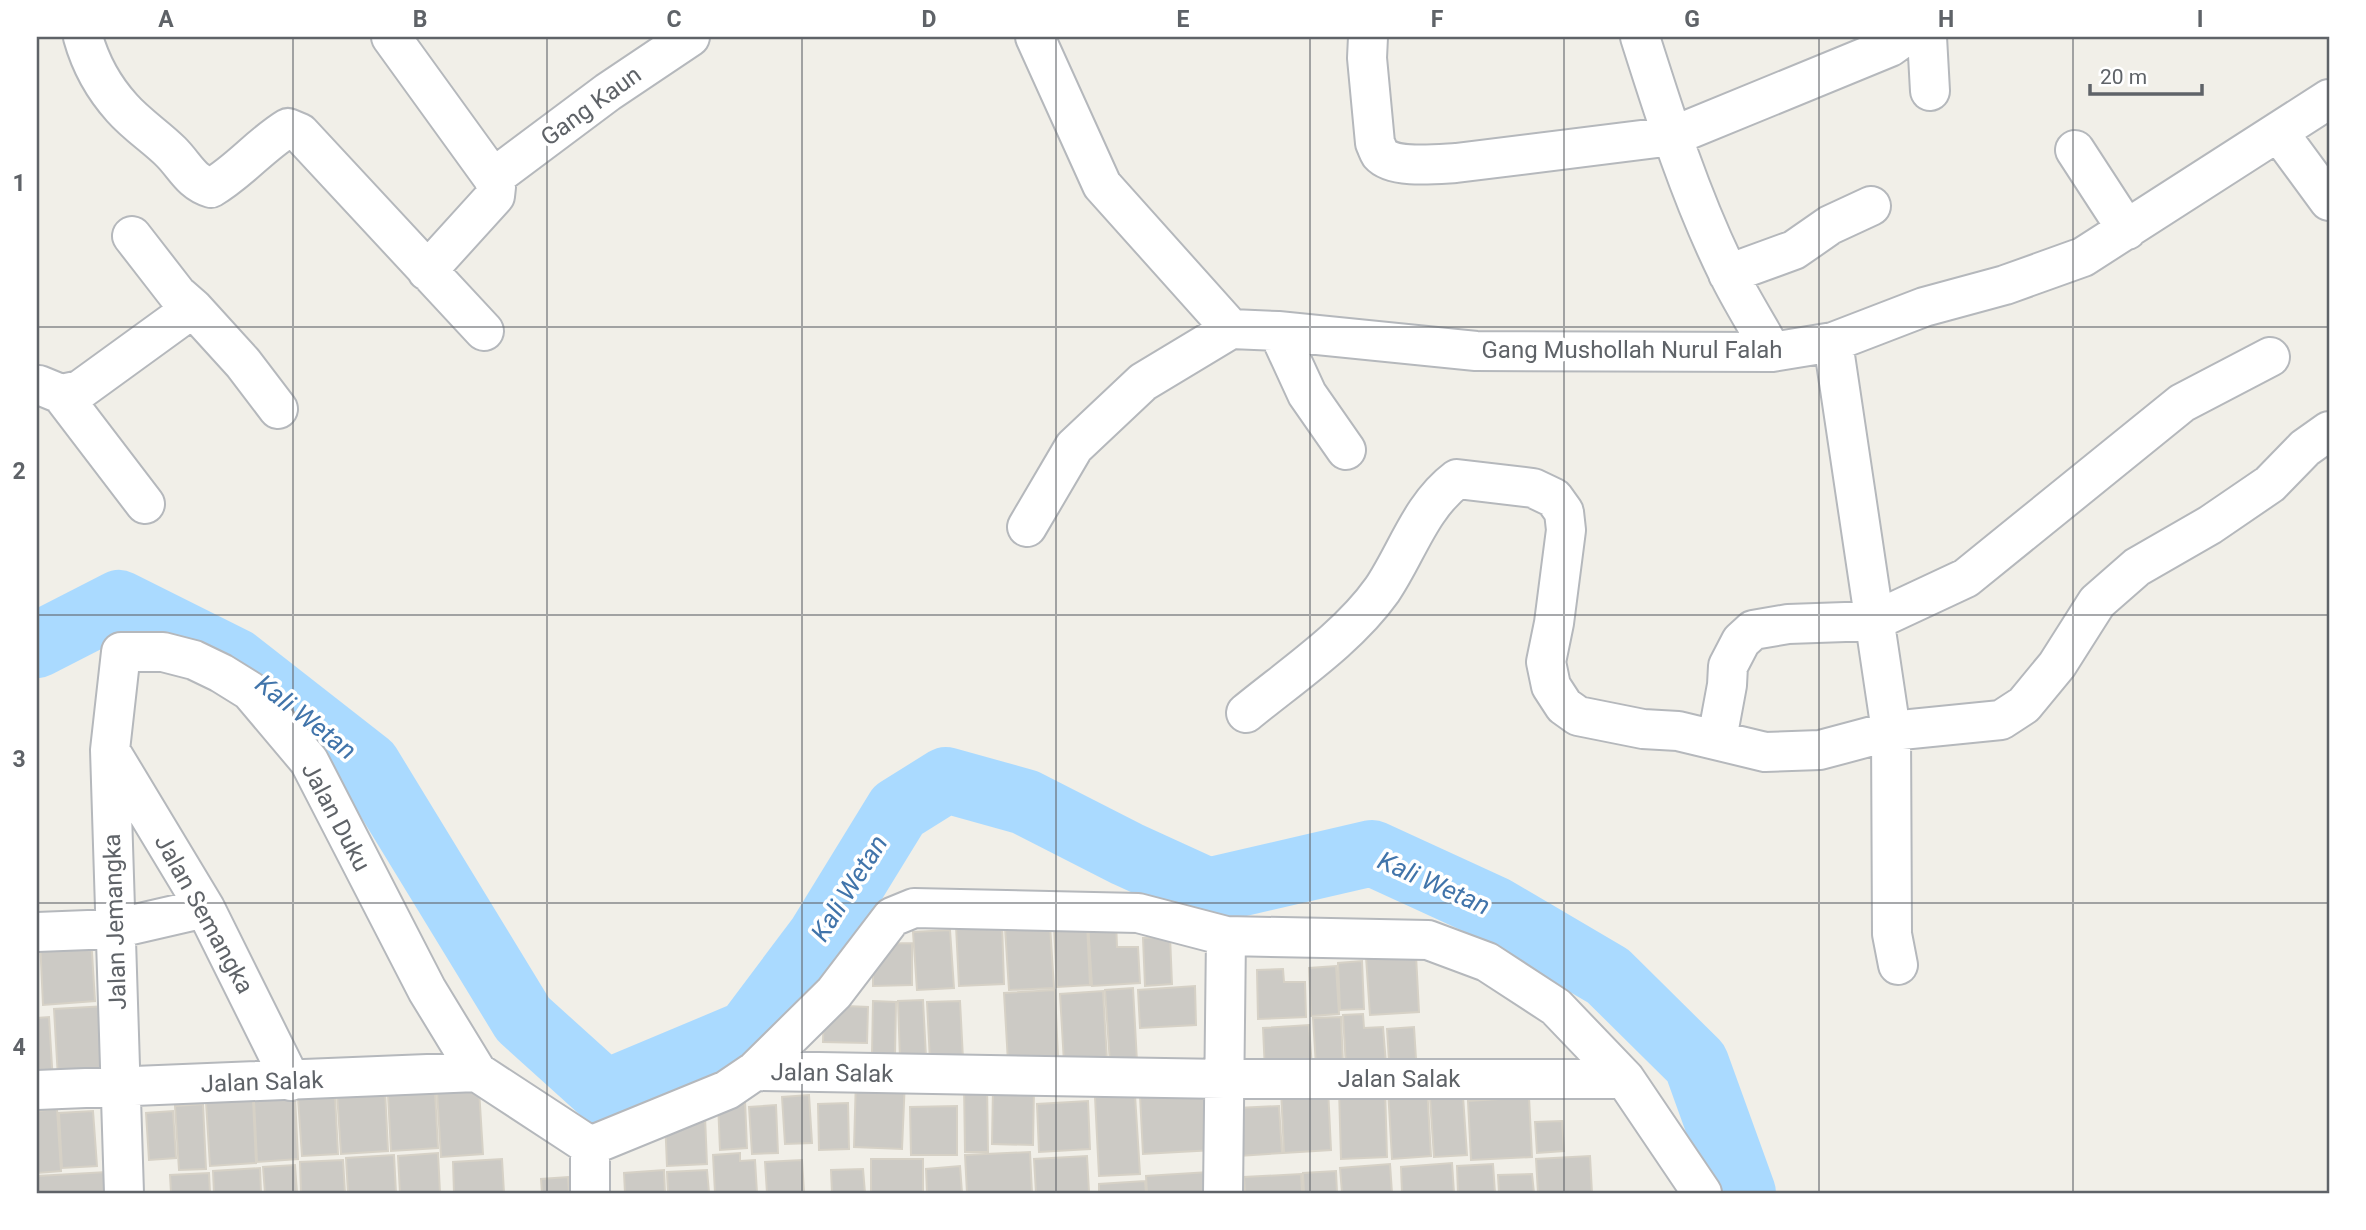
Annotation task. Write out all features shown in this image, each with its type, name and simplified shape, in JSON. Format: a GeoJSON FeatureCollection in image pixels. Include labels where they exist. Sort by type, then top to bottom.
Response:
{"type":"FeatureCollection","features":[{"type":"Feature","properties":{"kind":"street"},"geometry":{"type":"LineString","coordinates":[[391,37],[493,178],[496,187],[495,196],[427,271]]}},
{"type":"Feature","properties":{"kind":"street","name":"Gang Kaun"},"geometry":{"type":"LineString","coordinates":[[493,178],[608,92],[690,37]]}},
{"type":"Feature","properties":{"kind":"street"},"geometry":{"type":"LineString","coordinates":[[1027,527],[1074,447],[1143,382],[1231,329],[1102,185],[1035,37]]}},
{"type":"Feature","properties":{"kind":"street"},"geometry":{"type":"LineString","coordinates":[[1368,37],[1367,58],[1375,144],[1381,155],[1404,164],[1456,163],[1673,136],[1890,47],[1904,37]]}},
{"type":"Feature","properties":{"kind":"street"},"geometry":{"type":"LineString","coordinates":[[1640,37],[1704,219],[1728,274],[1773,352]]}},
{"type":"Feature","properties":{"kind":"street"},"geometry":{"type":"LineString","coordinates":[[1927,37],[1930,91]]}},
{"type":"Feature","properties":{"kind":"street"},"geometry":{"type":"LineString","coordinates":[[78,44],[122,108],[173,154],[193,180],[211,188],[232,176],[275,136],[288,128],[300,133],[484,331]]}},
{"type":"Feature","properties":{"kind":"street","name":"Gang Mushollah Nurul Falah"},"geometry":{"type":"LineString","coordinates":[[1231,329],[1278,331],[1476,351],[1773,352],[1833,342],[1924,307],[2005,285],[2083,257],[2329,99]]}},
{"type":"Feature","properties":{"kind":"street"},"geometry":{"type":"LineString","coordinates":[[2279,133],[2329,201]]}},
{"type":"Feature","properties":{"kind":"street"},"geometry":{"type":"LineString","coordinates":[[2075,150],[2127,230]]}},
{"type":"Feature","properties":{"kind":"street"},"geometry":{"type":"LineString","coordinates":[[1728,274],[1794,250],[1830,225],[1871,206]]}},
{"type":"Feature","properties":{"kind":"street"},"geometry":{"type":"LineString","coordinates":[[132,236],[177,294],[243,363],[278,409]]}},
{"type":"Feature","properties":{"kind":"street"},"geometry":{"type":"LineString","coordinates":[[49,389],[80,390],[193,308]]}},
{"type":"Feature","properties":{"kind":"street"},"geometry":{"type":"LineString","coordinates":[[1278,331],[1307,394],[1346,450]]}},
{"type":"Feature","properties":{"kind":"street"},"geometry":{"type":"LineString","coordinates":[[1833,342],[1891,731],[1892,934],[1898,965]]}},
{"type":"Feature","properties":{"kind":"street"},"geometry":{"type":"LineString","coordinates":[[1717,739],[1728,666],[1741,641],[1753,630],[1788,624],[1874,621],[1966,578],[2182,403],[2270,357]]}},
{"type":"Feature","properties":{"kind":"street"},"geometry":{"type":"LineString","coordinates":[[49,389],[145,504]]}},
{"type":"Feature","properties":{"kind":"street"},"geometry":{"type":"LineString","coordinates":[[1246,713],[1351,626],[1382,589],[1441,491],[1457,479],[1533,488],[1554,498],[1564,512],[1566,530],[1546,662],[1551,686],[1564,706],[1578,716],[1643,729],[1678,731],[1765,752],[1820,750],[1891,731],[2001,720],[2024,705],[2056,665],[2098,603],[2137,567],[2210,525],[2270,484],[2305,448],[2329,431]]}},
{"type":"Feature","properties":{"kind":"street","name":"Jalan Jemangka"},"geometry":{"type":"LineString","coordinates":[[121,652],[110,750],[124,1193]]}},
{"type":"Feature","properties":{"kind":"street","name":"Jalan Duku"},"geometry":{"type":"LineString","coordinates":[[121,652],[163,652],[194,660],[222,673],[250,691],[309,761],[427,990],[477,1072]]}},
{"type":"Feature","properties":{"kind":"street","name":"Jalan Semangka"},"geometry":{"type":"LineString","coordinates":[[110,750],[205,908],[291,1081]]}},
{"type":"Feature","properties":{"kind":"street"},"geometry":{"type":"LineString","coordinates":[[37,932],[114,929],[205,908]]}},
{"type":"Feature","properties":{"kind":"street"},"geometry":{"type":"LineString","coordinates":[[755,1071],[834,993],[892,917],[914,908],[1138,913],[1226,936],[1428,940],[1487,962],[1556,1007],[1625,1079],[1702,1193]]}},
{"type":"Feature","properties":{"kind":"street"},"geometry":{"type":"LineString","coordinates":[[1223,1193],[1226,936]]}},
{"type":"Feature","properties":{"kind":"street","name":"Jalan Salak"},"geometry":{"type":"LineString","coordinates":[[590,1146],[727,1090],[755,1071],[1224,1079],[1625,1079]]}},
{"type":"Feature","properties":{"kind":"street"},"geometry":{"type":"LineString","coordinates":[[477,1072],[590,1146],[590,1193]]}},
{"type":"Feature","properties":{"kind":"street","name":"Jalan Salak"},"geometry":{"type":"LineString","coordinates":[[37,1090],[477,1072]]}},
{"type":"Feature","properties":{"kind":"building"},"geometry":{"type":"Polygon","coordinates":[[[1116,920],[1117,947],[1138,947],[1140,983],[1092,986],[1088,922],[1116,920]]]}},
{"type":"Feature","properties":{"kind":"building"},"geometry":{"type":"Polygon","coordinates":[[[1002,923],[1004,984],[959,986],[956,926],[1002,923]]]}},
{"type":"Feature","properties":{"kind":"building"},"geometry":{"type":"Polygon","coordinates":[[[1087,924],[1090,985],[1057,987],[1054,926],[1087,924]]]}},
{"type":"Feature","properties":{"kind":"building"},"geometry":{"type":"Polygon","coordinates":[[[1050,925],[1054,988],[1009,990],[1005,928],[1050,925]]]}},
{"type":"Feature","properties":{"kind":"building"},"geometry":{"type":"Polygon","coordinates":[[[950,930],[954,988],[917,990],[913,932],[950,930]]]}},
{"type":"Feature","properties":{"kind":"building"},"geometry":{"type":"Polygon","coordinates":[[[1170,936],[1172,984],[1145,986],[1143,938],[1170,936]]]}},
{"type":"Feature","properties":{"kind":"building"},"geometry":{"type":"Polygon","coordinates":[[[91,937],[95,1001],[43,1005],[40,940],[91,937]]]}},
{"type":"Feature","properties":{"kind":"building"},"geometry":{"type":"Polygon","coordinates":[[[912,943],[912,985],[873,986],[873,944],[912,943]]]}},
{"type":"Feature","properties":{"kind":"building"},"geometry":{"type":"Polygon","coordinates":[[[1416,955],[1419,1012],[1370,1015],[1366,957],[1416,955]]]}},
{"type":"Feature","properties":{"kind":"building"},"geometry":{"type":"Polygon","coordinates":[[[1362,961],[1364,1009],[1340,1010],[1338,963],[1362,961]]]}},
{"type":"Feature","properties":{"kind":"building"},"geometry":{"type":"Polygon","coordinates":[[[1336,966],[1339,1014],[1311,1016],[1309,968],[1336,966]]]}},
{"type":"Feature","properties":{"kind":"building"},"geometry":{"type":"Polygon","coordinates":[[[1283,969],[1284,982],[1305,982],[1306,1017],[1258,1019],[1257,970],[1283,969]]]}},
{"type":"Feature","properties":{"kind":"building"},"geometry":{"type":"Polygon","coordinates":[[[1195,986],[1196,1025],[1140,1028],[1138,990],[1195,986]]]}},
{"type":"Feature","properties":{"kind":"building"},"geometry":{"type":"Polygon","coordinates":[[[1133,988],[1137,1062],[1110,1063],[1105,990],[1133,988]]]}},
{"type":"Feature","properties":{"kind":"building"},"geometry":{"type":"Polygon","coordinates":[[[1055,990],[1058,1059],[1008,1062],[1004,993],[1055,990]]]}},
{"type":"Feature","properties":{"kind":"building"},"geometry":{"type":"Polygon","coordinates":[[[1103,991],[1107,1060],[1064,1063],[1060,994],[1103,991]]]}},
{"type":"Feature","properties":{"kind":"building"},"geometry":{"type":"Polygon","coordinates":[[[923,1000],[926,1057],[900,1059],[898,1001],[923,1000]]]}},
{"type":"Feature","properties":{"kind":"building"},"geometry":{"type":"Polygon","coordinates":[[[873,1001],[896,1002],[895,1054],[872,1054],[873,1001]]]}},
{"type":"Feature","properties":{"kind":"building"},"geometry":{"type":"Polygon","coordinates":[[[960,1001],[963,1059],[930,1061],[927,1002],[960,1001]]]}},
{"type":"Feature","properties":{"kind":"building"},"geometry":{"type":"Polygon","coordinates":[[[824,1005],[868,1007],[867,1043],[823,1042],[824,1005]]]}},
{"type":"Feature","properties":{"kind":"building"},"geometry":{"type":"Polygon","coordinates":[[[107,1006],[110,1075],[58,1078],[54,1009],[107,1006]]]}},
{"type":"Feature","properties":{"kind":"building"},"geometry":{"type":"Polygon","coordinates":[[[1363,1014],[1364,1028],[1383,1027],[1386,1064],[1346,1067],[1343,1015],[1363,1014]]]}},
{"type":"Feature","properties":{"kind":"building"},"geometry":{"type":"Polygon","coordinates":[[[49,1017],[53,1083],[37,1083],[37,1018],[49,1017]]]}},
{"type":"Feature","properties":{"kind":"building"},"geometry":{"type":"Polygon","coordinates":[[[1341,1017],[1343,1064],[1316,1066],[1313,1018],[1341,1017]]]}},
{"type":"Feature","properties":{"kind":"building"},"geometry":{"type":"Polygon","coordinates":[[[1309,1025],[1312,1068],[1265,1071],[1263,1028],[1309,1025]]]}},
{"type":"Feature","properties":{"kind":"building"},"geometry":{"type":"Polygon","coordinates":[[[1414,1027],[1417,1075],[1390,1077],[1387,1029],[1414,1027]]]}},
{"type":"Feature","properties":{"kind":"building"},"geometry":{"type":"Polygon","coordinates":[[[856,1078],[905,1080],[902,1149],[854,1147],[856,1078]]]}},
{"type":"Feature","properties":{"kind":"building"},"geometry":{"type":"Polygon","coordinates":[[[987,1083],[988,1152],[965,1152],[964,1084],[987,1083]]]}},
{"type":"Feature","properties":{"kind":"building"},"geometry":{"type":"Polygon","coordinates":[[[1427,1086],[1431,1156],[1392,1159],[1388,1089],[1427,1086]]]}},
{"type":"Feature","properties":{"kind":"building"},"geometry":{"type":"Polygon","coordinates":[[[1385,1087],[1387,1157],[1341,1159],[1339,1089],[1385,1087]]]}},
{"type":"Feature","properties":{"kind":"building"},"geometry":{"type":"Polygon","coordinates":[[[993,1088],[1034,1088],[1033,1145],[992,1144],[993,1088]]]}},
{"type":"Feature","properties":{"kind":"building"},"geometry":{"type":"Polygon","coordinates":[[[1328,1088],[1331,1150],[1284,1153],[1281,1090],[1328,1088]]]}},
{"type":"Feature","properties":{"kind":"building"},"geometry":{"type":"Polygon","coordinates":[[[479,1089],[483,1154],[441,1157],[437,1091],[479,1089]]]}},
{"type":"Feature","properties":{"kind":"building"},"geometry":{"type":"Polygon","coordinates":[[[385,1090],[388,1151],[341,1154],[337,1093],[385,1090]]]}},
{"type":"Feature","properties":{"kind":"building"},"geometry":{"type":"Polygon","coordinates":[[[435,1092],[438,1148],[391,1151],[388,1095],[435,1092]]]}},
{"type":"Feature","properties":{"kind":"building"},"geometry":{"type":"Polygon","coordinates":[[[1211,1092],[1214,1150],[1143,1154],[1140,1096],[1211,1092]]]}},
{"type":"Feature","properties":{"kind":"building"},"geometry":{"type":"Polygon","coordinates":[[[809,1095],[812,1143],[785,1144],[782,1097],[809,1095]]]}},
{"type":"Feature","properties":{"kind":"building"},"geometry":{"type":"Polygon","coordinates":[[[1135,1095],[1140,1174],[1099,1176],[1095,1097],[1135,1095]]]}},
{"type":"Feature","properties":{"kind":"building"},"geometry":{"type":"Polygon","coordinates":[[[335,1096],[338,1154],[302,1156],[298,1098],[335,1096]]]}},
{"type":"Feature","properties":{"kind":"building"},"geometry":{"type":"Polygon","coordinates":[[[1463,1096],[1467,1155],[1434,1157],[1430,1098],[1463,1096]]]}},
{"type":"Feature","properties":{"kind":"building"},"geometry":{"type":"Polygon","coordinates":[[[295,1097],[298,1159],[257,1162],[254,1100],[295,1097]]]}},
{"type":"Feature","properties":{"kind":"building"},"geometry":{"type":"Polygon","coordinates":[[[1529,1097],[1532,1157],[1471,1160],[1468,1101],[1529,1097]]]}},
{"type":"Feature","properties":{"kind":"building"},"geometry":{"type":"Polygon","coordinates":[[[253,1099],[256,1163],[210,1166],[206,1102],[253,1099]]]}},
{"type":"Feature","properties":{"kind":"building"},"geometry":{"type":"Polygon","coordinates":[[[745,1100],[747,1148],[720,1150],[718,1102],[745,1100]]]}},
{"type":"Feature","properties":{"kind":"building"},"geometry":{"type":"Polygon","coordinates":[[[1088,1101],[1090,1149],[1039,1152],[1037,1104],[1088,1101]]]}},
{"type":"Feature","properties":{"kind":"building"},"geometry":{"type":"Polygon","coordinates":[[[848,1103],[849,1149],[819,1150],[818,1104],[848,1103]]]}},
{"type":"Feature","properties":{"kind":"building"},"geometry":{"type":"Polygon","coordinates":[[[203,1104],[206,1169],[179,1170],[175,1106],[203,1104]]]}},
{"type":"Feature","properties":{"kind":"building"},"geometry":{"type":"Polygon","coordinates":[[[776,1105],[778,1153],[752,1154],[749,1107],[776,1105]]]}},
{"type":"Feature","properties":{"kind":"building"},"geometry":{"type":"Polygon","coordinates":[[[957,1106],[957,1155],[911,1155],[910,1107],[957,1106]]]}},
{"type":"Feature","properties":{"kind":"building"},"geometry":{"type":"Polygon","coordinates":[[[1279,1106],[1282,1153],[1239,1156],[1237,1108],[1279,1106]]]}},
{"type":"Feature","properties":{"kind":"building"},"geometry":{"type":"Polygon","coordinates":[[[57,1109],[61,1171],[37,1173],[37,1111],[57,1109]]]}},
{"type":"Feature","properties":{"kind":"building"},"geometry":{"type":"Polygon","coordinates":[[[93,1111],[97,1166],[62,1168],[59,1113],[93,1111]]]}},
{"type":"Feature","properties":{"kind":"building"},"geometry":{"type":"Polygon","coordinates":[[[173,1111],[176,1158],[149,1160],[146,1113],[173,1111]]]}},
{"type":"Feature","properties":{"kind":"building"},"geometry":{"type":"Polygon","coordinates":[[[705,1116],[707,1164],[667,1166],[665,1118],[705,1116]]]}},
{"type":"Feature","properties":{"kind":"building"},"geometry":{"type":"Polygon","coordinates":[[[1562,1121],[1564,1151],[1537,1153],[1535,1122],[1562,1121]]]}},
{"type":"Feature","properties":{"kind":"building"},"geometry":{"type":"Polygon","coordinates":[[[1030,1152],[1032,1193],[967,1193],[965,1155],[1030,1152]]]}},
{"type":"Feature","properties":{"kind":"building"},"geometry":{"type":"Polygon","coordinates":[[[438,1153],[440,1193],[400,1193],[398,1156],[438,1153]]]}},
{"type":"Feature","properties":{"kind":"building"},"geometry":{"type":"Polygon","coordinates":[[[740,1153],[740,1161],[755,1160],[757,1193],[715,1193],[713,1155],[740,1153]]]}},
{"type":"Feature","properties":{"kind":"building"},"geometry":{"type":"Polygon","coordinates":[[[394,1155],[396,1193],[348,1193],[346,1158],[394,1155]]]}},
{"type":"Feature","properties":{"kind":"building"},"geometry":{"type":"Polygon","coordinates":[[[1087,1156],[1089,1192],[1036,1193],[1034,1159],[1087,1156]]]}},
{"type":"Feature","properties":{"kind":"building"},"geometry":{"type":"Polygon","coordinates":[[[1590,1156],[1592,1193],[1538,1193],[1536,1159],[1590,1156]]]}},
{"type":"Feature","properties":{"kind":"building"},"geometry":{"type":"Polygon","coordinates":[[[502,1159],[504,1193],[454,1193],[453,1162],[502,1159]]]}},
{"type":"Feature","properties":{"kind":"building"},"geometry":{"type":"Polygon","coordinates":[[[871,1159],[923,1159],[923,1193],[871,1193],[871,1159]]]}},
{"type":"Feature","properties":{"kind":"building"},"geometry":{"type":"Polygon","coordinates":[[[343,1160],[345,1193],[301,1193],[300,1162],[343,1160]]]}},
{"type":"Feature","properties":{"kind":"building"},"geometry":{"type":"Polygon","coordinates":[[[802,1160],[804,1193],[767,1193],[765,1162],[802,1160]]]}},
{"type":"Feature","properties":{"kind":"building"},"geometry":{"type":"Polygon","coordinates":[[[1452,1163],[1454,1193],[1402,1193],[1401,1167],[1452,1163]]]}},
{"type":"Feature","properties":{"kind":"building"},"geometry":{"type":"Polygon","coordinates":[[[1390,1164],[1392,1193],[1342,1193],[1340,1168],[1390,1164]]]}},
{"type":"Feature","properties":{"kind":"building"},"geometry":{"type":"Polygon","coordinates":[[[1493,1164],[1495,1193],[1458,1193],[1457,1166],[1493,1164]]]}},
{"type":"Feature","properties":{"kind":"building"},"geometry":{"type":"Polygon","coordinates":[[[295,1165],[297,1193],[265,1193],[263,1167],[295,1165]]]}},
{"type":"Feature","properties":{"kind":"building"},"geometry":{"type":"Polygon","coordinates":[[[960,1166],[962,1193],[927,1193],[926,1169],[960,1166]]]}},
{"type":"Feature","properties":{"kind":"building"},"geometry":{"type":"Polygon","coordinates":[[[260,1168],[261,1193],[214,1193],[213,1171],[260,1168]]]}},
{"type":"Feature","properties":{"kind":"building"},"geometry":{"type":"Polygon","coordinates":[[[863,1169],[865,1193],[832,1193],[831,1170],[863,1169]]]}},
{"type":"Feature","properties":{"kind":"building"},"geometry":{"type":"Polygon","coordinates":[[[664,1170],[665,1193],[625,1193],[624,1173],[664,1170]]]}},
{"type":"Feature","properties":{"kind":"building"},"geometry":{"type":"Polygon","coordinates":[[[707,1170],[709,1193],[668,1193],[667,1172],[707,1170]]]}},
{"type":"Feature","properties":{"kind":"building"},"geometry":{"type":"Polygon","coordinates":[[[1336,1171],[1337,1193],[1304,1193],[1303,1173],[1336,1171]]]}},
{"type":"Feature","properties":{"kind":"building"},"geometry":{"type":"Polygon","coordinates":[[[107,1172],[108,1193],[37,1193],[37,1176],[107,1172]]]}},
{"type":"Feature","properties":{"kind":"building"},"geometry":{"type":"Polygon","coordinates":[[[1209,1172],[1210,1193],[1147,1193],[1146,1176],[1209,1172]]]}},
{"type":"Feature","properties":{"kind":"building"},"geometry":{"type":"Polygon","coordinates":[[[209,1173],[210,1193],[171,1193],[170,1175],[209,1173]]]}},
{"type":"Feature","properties":{"kind":"building"},"geometry":{"type":"Polygon","coordinates":[[[1301,1174],[1302,1193],[1245,1193],[1244,1177],[1301,1174]]]}},
{"type":"Feature","properties":{"kind":"building"},"geometry":{"type":"Polygon","coordinates":[[[1532,1174],[1534,1193],[1499,1193],[1498,1175],[1532,1174]]]}},
{"type":"Feature","properties":{"kind":"building"},"geometry":{"type":"Polygon","coordinates":[[[568,1177],[569,1193],[542,1193],[541,1179],[568,1177]]]}},
{"type":"Feature","properties":{"kind":"building"},"geometry":{"type":"Polygon","coordinates":[[[1145,1181],[1146,1193],[1099,1193],[1099,1184],[1145,1181]]]}},
{"type":"Feature","properties":{"kind":"waterway","name":"Kali Wetan"},"geometry":{"type":"LineString","coordinates":[[37,645],[119,603],[235,661],[368,765],[523,1019],[605,1093],[748,1033],[820,937],[898,810],[946,780],[1025,802],[1127,854],[1208,891],[1372,853],[1494,909],[1608,976],[1696,1063],[1743,1193]]}}]}
